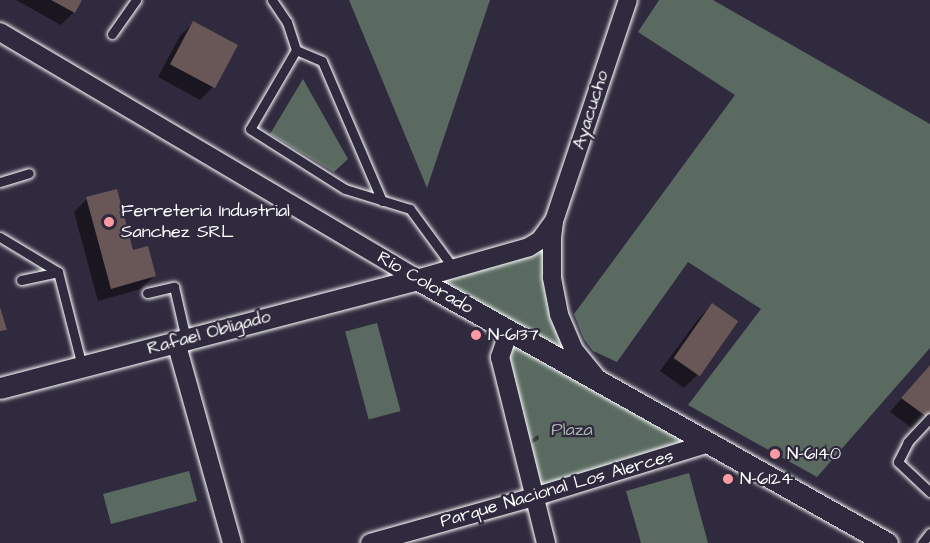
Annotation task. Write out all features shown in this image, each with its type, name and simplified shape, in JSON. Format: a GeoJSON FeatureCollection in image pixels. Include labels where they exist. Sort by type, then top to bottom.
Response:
{"type":"FeatureCollection","features":[{"type":"Feature","properties":{"kind":"street","name":"Ayacucho"},"geometry":{"type":"LineString","coordinates":[[417,279],[530,247],[540,240],[554,220],[628,0]]}},
{"type":"Feature","properties":{"kind":"street","name":"Río Colorado"},"geometry":{"type":"LineString","coordinates":[[0,32],[417,279],[887,543]]}},
{"type":"Feature","properties":{"kind":"street","name":"Ayacucho"},"geometry":{"type":"LineString","coordinates":[[554,220],[552,277],[559,314],[574,350],[602,382]]}},
{"type":"Feature","properties":{"kind":"street","name":"Rafael Obligado"},"geometry":{"type":"LineString","coordinates":[[0,388],[417,279]]}},
{"type":"Feature","properties":{"kind":"street"},"geometry":{"type":"LineString","coordinates":[[509,331],[500,357],[546,543]]}},
{"type":"Feature","properties":{"kind":"street"},"geometry":{"type":"LineString","coordinates":[[181,341],[232,543]]}},
{"type":"Feature","properties":{"kind":"street","name":"Parque Nacional Los Alerces"},"geometry":{"type":"LineString","coordinates":[[370,543],[534,497],[710,443]]}},
{"type":"Feature","properties":{"kind":"lane"},"geometry":{"type":"LineString","coordinates":[[112,34],[136,0]]}},
{"type":"Feature","properties":{"kind":"lane"},"geometry":{"type":"LineString","coordinates":[[272,0],[287,22],[296,50],[250,129],[345,189],[410,209],[454,269]]}},
{"type":"Feature","properties":{"kind":"lane"},"geometry":{"type":"LineString","coordinates":[[296,50],[322,61],[382,201]]}},
{"type":"Feature","properties":{"kind":"lane"},"geometry":{"type":"LineString","coordinates":[[0,182],[29,173]]}},
{"type":"Feature","properties":{"kind":"lane"},"geometry":{"type":"LineString","coordinates":[[0,237],[58,272],[82,366]]}},
{"type":"Feature","properties":{"kind":"lane"},"geometry":{"type":"LineString","coordinates":[[21,280],[58,272]]}},
{"type":"Feature","properties":{"kind":"lane"},"geometry":{"type":"LineString","coordinates":[[147,293],[174,287],[181,341]]}},
{"type":"Feature","properties":{"kind":"lane"},"geometry":{"type":"LineString","coordinates":[[930,418],[908,442],[898,462],[930,492]]}},
{"type":"Feature","properties":{"kind":"lane"},"geometry":{"type":"LineString","coordinates":[[922,543],[930,532]]}},
{"type":"Feature","properties":{"kind":"green space"},"geometry":{"type":"Polygon","coordinates":[[[349,0],[490,0],[427,188],[349,0]]]}},
{"type":"Feature","properties":{"kind":"green space"},"geometry":{"type":"Polygon","coordinates":[[[659,0],[713,0],[930,124],[930,348],[817,477],[688,405],[761,309],[688,262],[617,362],[593,351],[584,339],[574,314],[735,95],[638,32],[659,0]]]}},
{"type":"Feature","properties":{"kind":"green space"},"geometry":{"type":"Polygon","coordinates":[[[303,79],[348,159],[334,172],[270,134],[303,79]]]}},
{"type":"Feature","properties":{"kind":"green space"},"geometry":{"type":"Polygon","coordinates":[[[547,242],[545,291],[551,315],[569,354],[440,280],[547,242]]]}},
{"type":"Feature","properties":{"kind":"green space"},"geometry":{"type":"Polygon","coordinates":[[[377,323],[401,411],[369,419],[345,332],[377,323]]]}},
{"type":"Feature","properties":{"kind":"green space","name":"Plaza"},"geometry":{"type":"Polygon","coordinates":[[[512,342],[688,443],[539,489],[505,356],[512,342]]]}},
{"type":"Feature","properties":{"kind":"green space"},"geometry":{"type":"Polygon","coordinates":[[[189,471],[197,501],[111,524],[103,494],[189,471]]]}},
{"type":"Feature","properties":{"kind":"green space"},"geometry":{"type":"Polygon","coordinates":[[[689,473],[708,543],[641,543],[626,491],[689,473]]]}},
{"type":"Feature","properties":{"kind":"building"},"geometry":{"type":"Polygon","coordinates":[[[51,0],[82,0],[75,13],[51,0]]]}},
{"type":"Feature","properties":{"kind":"building"},"geometry":{"type":"Polygon","coordinates":[[[193,21],[238,45],[215,88],[170,64],[193,21]]]}},
{"type":"Feature","properties":{"kind":"building","name":"Ferreteria Industrial Sanchez SRL"},"geometry":{"type":"Polygon","coordinates":[[[117,189],[133,250],[148,246],[156,276],[111,289],[86,197],[117,189]]]}},
{"type":"Feature","properties":{"kind":"building"},"geometry":{"type":"Polygon","coordinates":[[[712,303],[738,321],[700,376],[674,358],[712,303]]]}},
{"type":"Feature","properties":{"kind":"building"},"geometry":{"type":"Polygon","coordinates":[[[0,307],[7,330],[0,331],[0,307]]]}},
{"type":"Feature","properties":{"kind":"building"},"geometry":{"type":"Polygon","coordinates":[[[930,365],[930,413],[927,417],[901,398],[930,365]]]}},
{"type":"Feature","properties":{"kind":"place","name":"Ferreteria Industrial Sanchez SRL"},"geometry":{"type":"Point","coordinates":[109,222]}},
{"type":"Feature","properties":{"kind":"place","name":"N-6137"},"geometry":{"type":"Point","coordinates":[476,335]}},
{"type":"Feature","properties":{"kind":"place","name":"N-6140"},"geometry":{"type":"Point","coordinates":[775,454]}},
{"type":"Feature","properties":{"kind":"place","name":"N-6124"},"geometry":{"type":"Point","coordinates":[728,479]}}]}
